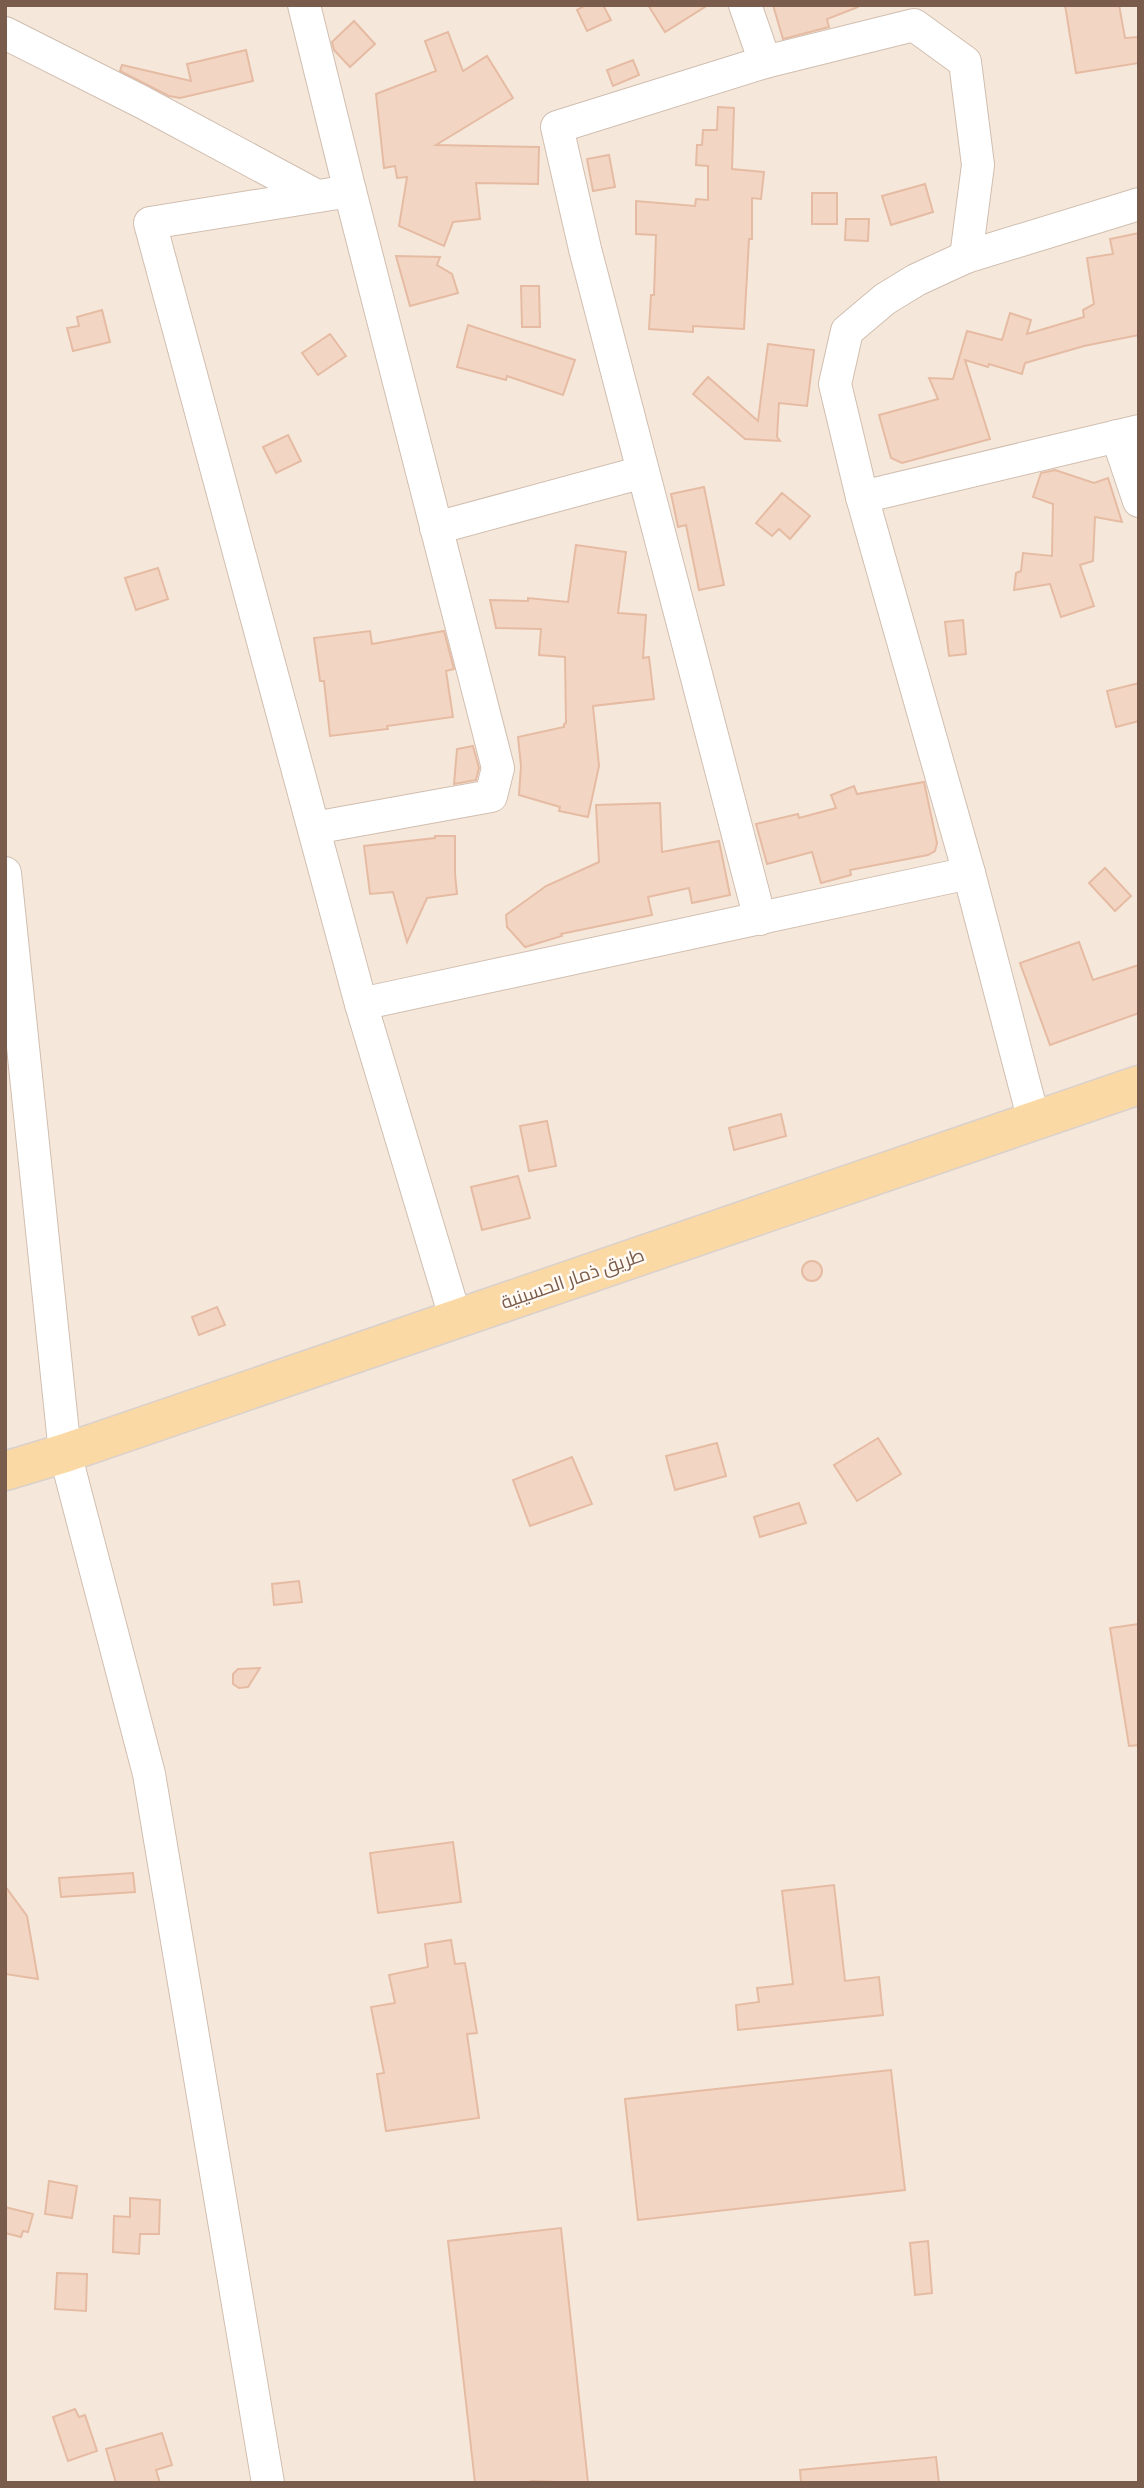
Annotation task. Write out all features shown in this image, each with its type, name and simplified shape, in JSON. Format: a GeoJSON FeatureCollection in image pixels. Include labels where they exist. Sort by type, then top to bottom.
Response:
{"type":"FeatureCollection","features":[{"type":"Feature","properties":{"kind":"main road","name":"طريق ذمار الحسينية"},"geometry":{"type":"LineString","coordinates":[[5,1471],[65,1453],[1034,1121],[1133,1092]]}},
{"type":"Feature","properties":{"kind":"street"},"geometry":{"type":"LineString","coordinates":[[304,5],[498,768],[491,796],[314,828]]}},
{"type":"Feature","properties":{"kind":"street"},"geometry":{"type":"LineString","coordinates":[[745,5],[765,62]]}},
{"type":"Feature","properties":{"kind":"street"},"geometry":{"type":"LineString","coordinates":[[760,919],[585,249],[557,127],[765,62],[914,25],[965,62],[978,165],[966,257]]}},
{"type":"Feature","properties":{"kind":"street"},"geometry":{"type":"LineString","coordinates":[[5,33],[142,102],[317,196]]}},
{"type":"Feature","properties":{"kind":"street"},"geometry":{"type":"LineString","coordinates":[[350,191],[150,223],[361,1004],[456,1320]]}},
{"type":"Feature","properties":{"kind":"street"},"geometry":{"type":"LineString","coordinates":[[1034,1121],[969,873],[862,497],[835,384],[847,331],[885,299],[966,257],[1139,204]]}},
{"type":"Feature","properties":{"kind":"street"},"geometry":{"type":"LineString","coordinates":[[862,497],[1128,434],[1139,501]]}},
{"type":"Feature","properties":{"kind":"street"},"geometry":{"type":"LineString","coordinates":[[436,528],[643,472]]}},
{"type":"Feature","properties":{"kind":"street"},"geometry":{"type":"LineString","coordinates":[[5,873],[65,1453],[149,1774],[268,2483]]}},
{"type":"Feature","properties":{"kind":"street"},"geometry":{"type":"LineString","coordinates":[[361,1004],[969,873]]}},
{"type":"Feature","properties":{"kind":"shaded area"},"geometry":{"type":"Polygon","coordinates":[[[5,5],[1139,5],[1139,2483],[5,2483],[5,5]]]}},
{"type":"Feature","properties":{"kind":"building"},"geometry":{"type":"Polygon","coordinates":[[[586,5],[603,5],[611,20],[587,31],[577,10],[586,5]]]}},
{"type":"Feature","properties":{"kind":"building"},"geometry":{"type":"Polygon","coordinates":[[[648,5],[708,5],[665,32],[648,5]]]}},
{"type":"Feature","properties":{"kind":"building"},"geometry":{"type":"Polygon","coordinates":[[[773,5],[858,7],[827,19],[829,27],[783,39],[773,5]]]}},
{"type":"Feature","properties":{"kind":"building"},"geometry":{"type":"Polygon","coordinates":[[[1065,5],[1119,5],[1125,38],[1139,37],[1139,63],[1076,73],[1065,5]]]}},
{"type":"Feature","properties":{"kind":"building"},"geometry":{"type":"Polygon","coordinates":[[[354,21],[375,44],[350,67],[334,50],[332,42],[354,21]]]}},
{"type":"Feature","properties":{"kind":"building"},"geometry":{"type":"Polygon","coordinates":[[[448,32],[463,71],[487,56],[513,98],[436,145],[539,147],[538,184],[476,183],[480,219],[453,222],[444,246],[399,226],[407,177],[397,178],[395,166],[384,168],[376,94],[436,71],[425,41],[448,32]]]}},
{"type":"Feature","properties":{"kind":"building"},"geometry":{"type":"Polygon","coordinates":[[[246,50],[253,81],[180,98],[169,96],[120,71],[122,65],[191,81],[187,64],[246,50]]]}},
{"type":"Feature","properties":{"kind":"building"},"geometry":{"type":"Polygon","coordinates":[[[633,60],[639,75],[613,86],[607,70],[633,60]]]}},
{"type":"Feature","properties":{"kind":"building"},"geometry":{"type":"Polygon","coordinates":[[[718,107],[734,108],[732,169],[764,172],[761,199],[752,198],[752,239],[749,239],[744,329],[693,326],[693,332],[649,329],[651,295],[654,295],[656,235],[636,234],[636,201],[695,206],[696,199],[708,200],[708,166],[696,165],[697,145],[702,145],[703,130],[717,130],[718,107]]]}},
{"type":"Feature","properties":{"kind":"building"},"geometry":{"type":"Polygon","coordinates":[[[609,155],[615,187],[593,191],[587,159],[609,155]]]}},
{"type":"Feature","properties":{"kind":"building"},"geometry":{"type":"Polygon","coordinates":[[[925,184],[933,212],[891,225],[882,196],[925,184]]]}},
{"type":"Feature","properties":{"kind":"building"},"geometry":{"type":"Polygon","coordinates":[[[812,193],[837,193],[837,224],[812,224],[812,193]]]}},
{"type":"Feature","properties":{"kind":"building"},"geometry":{"type":"Polygon","coordinates":[[[846,219],[869,219],[868,241],[845,240],[846,219]]]}},
{"type":"Feature","properties":{"kind":"building"},"geometry":{"type":"Polygon","coordinates":[[[1139,233],[1139,335],[1084,346],[1025,363],[1022,374],[965,360],[990,439],[902,463],[891,458],[879,415],[938,399],[929,378],[953,379],[967,331],[1002,340],[1010,313],[1031,320],[1027,334],[1084,317],[1083,310],[1094,304],[1087,258],[1113,254],[1110,239],[1139,233]]]}},
{"type":"Feature","properties":{"kind":"building"},"geometry":{"type":"Polygon","coordinates":[[[396,256],[440,257],[437,265],[452,274],[458,293],[410,306],[396,256]]]}},
{"type":"Feature","properties":{"kind":"building"},"geometry":{"type":"Polygon","coordinates":[[[521,286],[539,286],[540,327],[522,327],[521,286]]]}},
{"type":"Feature","properties":{"kind":"building"},"geometry":{"type":"Polygon","coordinates":[[[102,310],[110,342],[73,351],[67,328],[79,326],[77,317],[102,310]]]}},
{"type":"Feature","properties":{"kind":"building"},"geometry":{"type":"Polygon","coordinates":[[[468,325],[575,360],[563,395],[507,376],[506,380],[457,367],[468,325]]]}},
{"type":"Feature","properties":{"kind":"building"},"geometry":{"type":"Polygon","coordinates":[[[330,334],[346,356],[318,375],[302,353],[330,334]]]}},
{"type":"Feature","properties":{"kind":"building"},"geometry":{"type":"Polygon","coordinates":[[[768,344],[814,350],[807,406],[779,403],[777,437],[780,441],[745,439],[693,394],[708,377],[758,421],[768,344]]]}},
{"type":"Feature","properties":{"kind":"building"},"geometry":{"type":"Polygon","coordinates":[[[288,435],[301,461],[276,473],[263,447],[288,435]]]}},
{"type":"Feature","properties":{"kind":"building"},"geometry":{"type":"Polygon","coordinates":[[[1055,470],[1094,483],[1108,478],[1122,522],[1095,517],[1093,561],[1080,565],[1094,606],[1061,617],[1050,584],[1014,590],[1016,573],[1021,571],[1023,553],[1052,556],[1053,504],[1033,497],[1041,473],[1055,470]]]}},
{"type":"Feature","properties":{"kind":"building"},"geometry":{"type":"Polygon","coordinates":[[[704,487],[724,585],[699,590],[686,525],[678,527],[671,494],[704,487]]]}},
{"type":"Feature","properties":{"kind":"building"},"geometry":{"type":"Polygon","coordinates":[[[782,493],[810,516],[790,539],[779,529],[772,536],[756,523],[782,493]]]}},
{"type":"Feature","properties":{"kind":"building"},"geometry":{"type":"Polygon","coordinates":[[[576,545],[626,552],[618,613],[646,615],[643,658],[649,657],[654,699],[593,706],[599,766],[588,817],[559,811],[560,807],[519,795],[521,766],[518,737],[564,727],[566,723],[565,657],[539,655],[541,629],[496,628],[490,600],[528,601],[528,598],[568,602],[576,545]]]}},
{"type":"Feature","properties":{"kind":"building"},"geometry":{"type":"Polygon","coordinates":[[[158,568],[168,599],[136,610],[125,578],[158,568]]]}},
{"type":"Feature","properties":{"kind":"building"},"geometry":{"type":"Polygon","coordinates":[[[963,620],[966,654],[949,656],[945,622],[963,620]]]}},
{"type":"Feature","properties":{"kind":"building"},"geometry":{"type":"Polygon","coordinates":[[[370,631],[372,644],[444,631],[454,669],[446,671],[453,717],[330,736],[324,681],[320,681],[314,638],[370,631]]]}},
{"type":"Feature","properties":{"kind":"building"},"geometry":{"type":"Polygon","coordinates":[[[1139,683],[1139,721],[1116,727],[1107,691],[1139,683]]]}},
{"type":"Feature","properties":{"kind":"building"},"geometry":{"type":"Polygon","coordinates":[[[473,746],[479,768],[476,780],[454,784],[457,749],[473,746]]]}},
{"type":"Feature","properties":{"kind":"building"},"geometry":{"type":"Polygon","coordinates":[[[924,782],[937,843],[935,851],[928,855],[850,870],[851,875],[821,883],[812,852],[767,864],[756,824],[798,814],[799,818],[836,808],[831,795],[854,786],[857,794],[924,782]]]}},
{"type":"Feature","properties":{"kind":"building"},"geometry":{"type":"Polygon","coordinates":[[[660,803],[662,852],[719,841],[730,895],[692,903],[689,888],[648,897],[652,915],[561,934],[562,936],[525,947],[507,927],[506,915],[546,886],[599,862],[596,805],[660,803]]]}},
{"type":"Feature","properties":{"kind":"building"},"geometry":{"type":"Polygon","coordinates":[[[435,836],[455,836],[457,894],[427,898],[407,942],[393,892],[370,894],[364,846],[435,836]]]}},
{"type":"Feature","properties":{"kind":"building"},"geometry":{"type":"Polygon","coordinates":[[[1105,868],[1131,896],[1115,911],[1089,883],[1105,868]]]}},
{"type":"Feature","properties":{"kind":"building"},"geometry":{"type":"Polygon","coordinates":[[[1079,942],[1093,980],[1139,965],[1139,1013],[1050,1045],[1020,963],[1079,942]]]}},
{"type":"Feature","properties":{"kind":"building"},"geometry":{"type":"Polygon","coordinates":[[[781,1114],[786,1136],[734,1150],[729,1128],[781,1114]]]}},
{"type":"Feature","properties":{"kind":"building"},"geometry":{"type":"Polygon","coordinates":[[[547,1121],[556,1166],[529,1171],[520,1126],[547,1121]]]}},
{"type":"Feature","properties":{"kind":"building"},"geometry":{"type":"Polygon","coordinates":[[[518,1176],[530,1218],[482,1230],[471,1187],[518,1176]]]}},
{"type":"Feature","properties":{"kind":"building"},"geometry":{"type":"Polygon","coordinates":[[[812,1261],[819,1264],[822,1271],[819,1278],[812,1281],[805,1278],[802,1271],[805,1264],[812,1261]]]}},
{"type":"Feature","properties":{"kind":"building"},"geometry":{"type":"Polygon","coordinates":[[[217,1307],[225,1325],[199,1335],[192,1317],[217,1307]]]}},
{"type":"Feature","properties":{"kind":"building"},"geometry":{"type":"Polygon","coordinates":[[[878,1438],[901,1474],[857,1501],[834,1465],[878,1438]]]}},
{"type":"Feature","properties":{"kind":"building"},"geometry":{"type":"Polygon","coordinates":[[[717,1443],[726,1476],[675,1490],[666,1456],[717,1443]]]}},
{"type":"Feature","properties":{"kind":"building"},"geometry":{"type":"Polygon","coordinates":[[[572,1457],[592,1504],[530,1526],[513,1480],[572,1457]]]}},
{"type":"Feature","properties":{"kind":"building"},"geometry":{"type":"Polygon","coordinates":[[[799,1503],[806,1523],[760,1537],[754,1517],[799,1503]]]}},
{"type":"Feature","properties":{"kind":"building"},"geometry":{"type":"Polygon","coordinates":[[[299,1581],[302,1602],[274,1605],[272,1584],[299,1581]]]}},
{"type":"Feature","properties":{"kind":"building"},"geometry":{"type":"Polygon","coordinates":[[[1139,1624],[1139,1745],[1129,1746],[1110,1628],[1139,1624]]]}},
{"type":"Feature","properties":{"kind":"building"},"geometry":{"type":"Polygon","coordinates":[[[260,1668],[248,1687],[239,1688],[233,1684],[233,1674],[238,1669],[260,1668]]]}},
{"type":"Feature","properties":{"kind":"building"},"geometry":{"type":"Polygon","coordinates":[[[453,1842],[461,1902],[378,1913],[370,1853],[453,1842]]]}},
{"type":"Feature","properties":{"kind":"building"},"geometry":{"type":"Polygon","coordinates":[[[133,1873],[135,1892],[61,1897],[59,1878],[133,1873]]]}},
{"type":"Feature","properties":{"kind":"building"},"geometry":{"type":"Polygon","coordinates":[[[834,1885],[845,1981],[879,1977],[883,2015],[738,2030],[736,2005],[759,2002],[757,1988],[793,1984],[782,1891],[834,1885]]]}},
{"type":"Feature","properties":{"kind":"building"},"geometry":{"type":"Polygon","coordinates":[[[5,1886],[27,1916],[38,1979],[5,1974],[5,1886]]]}},
{"type":"Feature","properties":{"kind":"building"},"geometry":{"type":"Polygon","coordinates":[[[451,1940],[455,1964],[465,1963],[477,2033],[467,2034],[479,2118],[386,2131],[377,2074],[384,2073],[371,2007],[395,2003],[389,1975],[428,1967],[425,1944],[451,1940]]]}},
{"type":"Feature","properties":{"kind":"building"},"geometry":{"type":"Polygon","coordinates":[[[891,2070],[905,2190],[638,2220],[625,2099],[891,2070]]]}},
{"type":"Feature","properties":{"kind":"building"},"geometry":{"type":"Polygon","coordinates":[[[49,2181],[77,2186],[72,2218],[45,2214],[49,2181]]]}},
{"type":"Feature","properties":{"kind":"building"},"geometry":{"type":"Polygon","coordinates":[[[130,2198],[160,2200],[159,2234],[140,2234],[139,2254],[113,2252],[114,2216],[130,2217],[130,2198]]]}},
{"type":"Feature","properties":{"kind":"building"},"geometry":{"type":"Polygon","coordinates":[[[5,2207],[33,2214],[28,2232],[23,2231],[21,2237],[5,2233],[5,2207]]]}},
{"type":"Feature","properties":{"kind":"building"},"geometry":{"type":"Polygon","coordinates":[[[561,2228],[588,2483],[475,2483],[448,2241],[561,2228]]]}},
{"type":"Feature","properties":{"kind":"building"},"geometry":{"type":"Polygon","coordinates":[[[928,2241],[932,2293],[915,2295],[910,2243],[928,2241]]]}},
{"type":"Feature","properties":{"kind":"building"},"geometry":{"type":"Polygon","coordinates":[[[57,2273],[87,2274],[86,2311],[55,2309],[57,2273]]]}},
{"type":"Feature","properties":{"kind":"building"},"geometry":{"type":"Polygon","coordinates":[[[75,2409],[79,2417],[85,2415],[97,2451],[68,2461],[53,2417],[75,2409]]]}},
{"type":"Feature","properties":{"kind":"building"},"geometry":{"type":"Polygon","coordinates":[[[162,2433],[172,2465],[156,2470],[160,2483],[116,2483],[106,2449],[162,2433]]]}},
{"type":"Feature","properties":{"kind":"building"},"geometry":{"type":"Polygon","coordinates":[[[936,2457],[939,2483],[801,2483],[800,2470],[936,2457]]]}}]}
